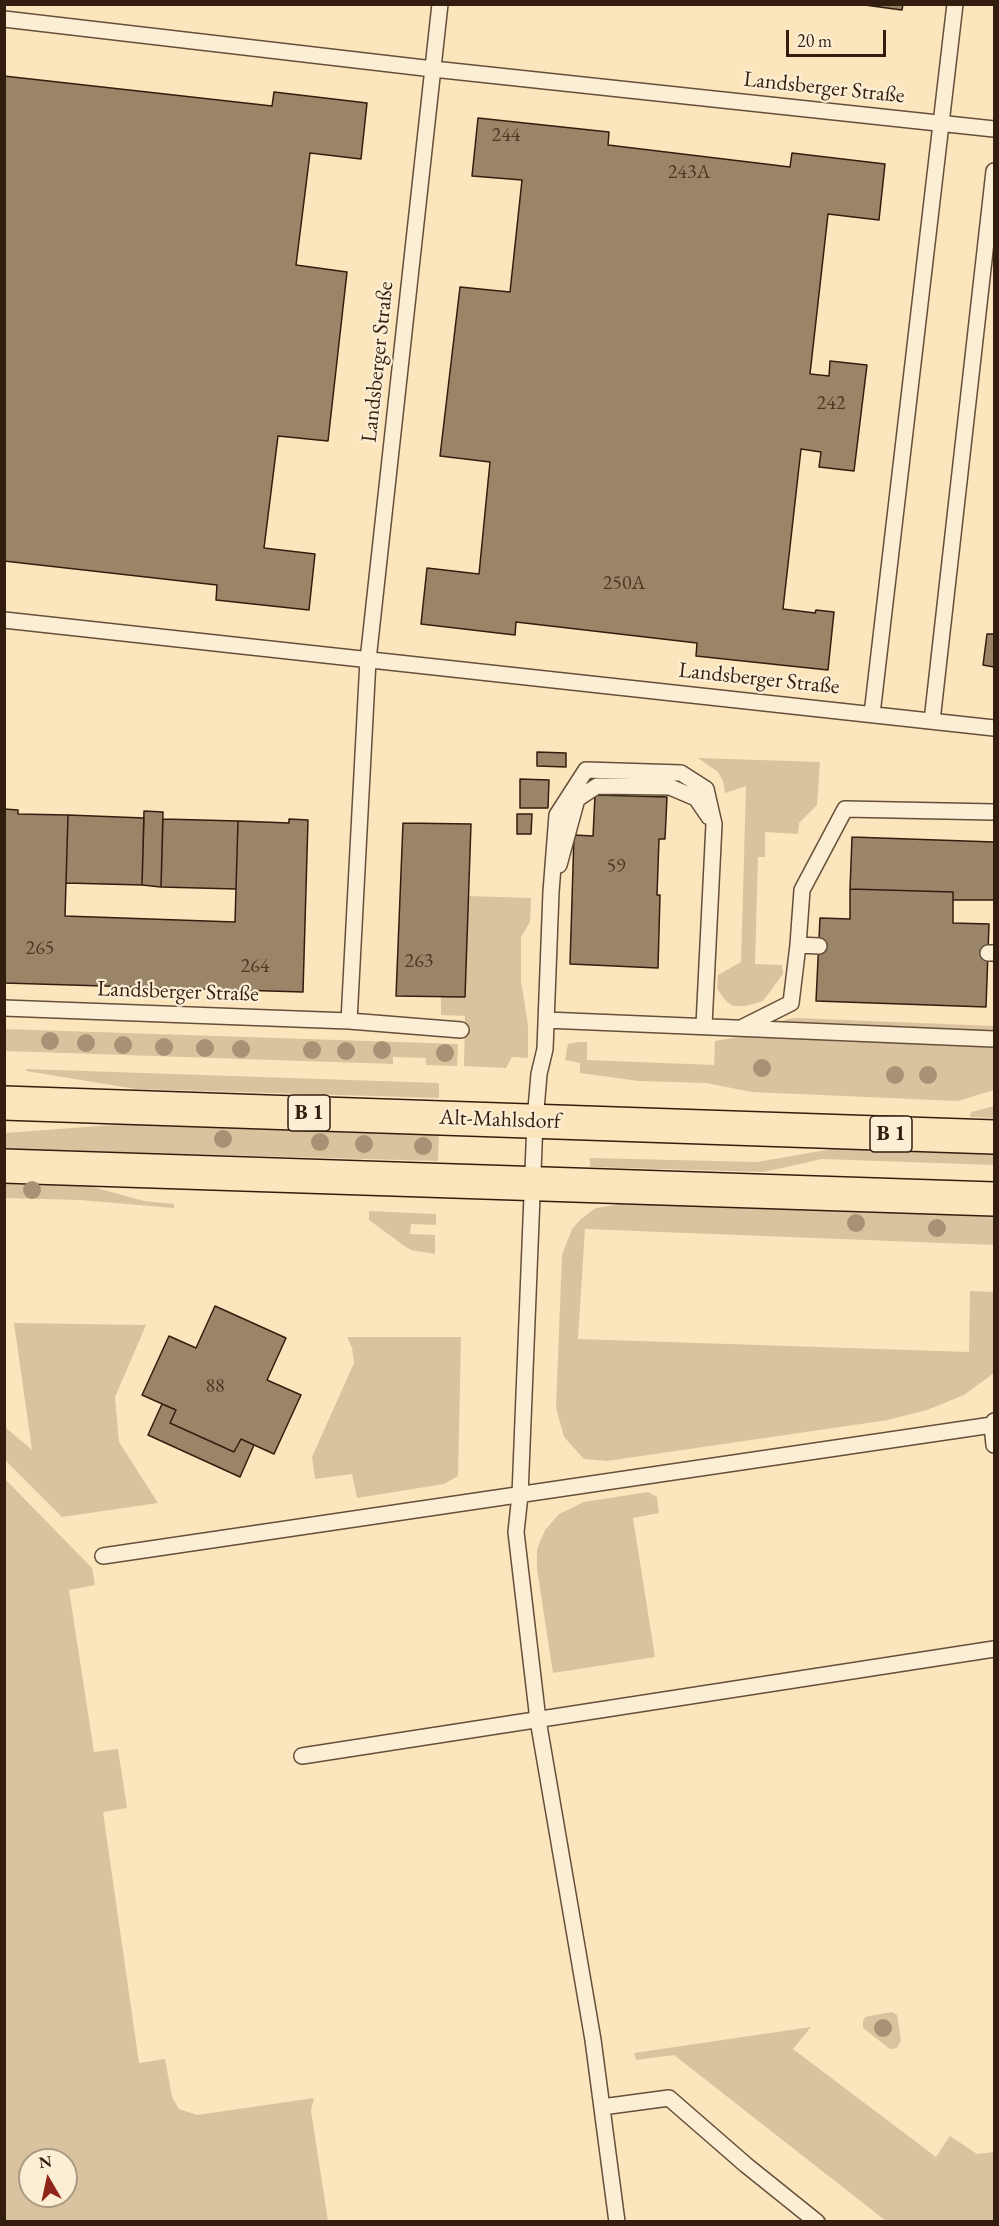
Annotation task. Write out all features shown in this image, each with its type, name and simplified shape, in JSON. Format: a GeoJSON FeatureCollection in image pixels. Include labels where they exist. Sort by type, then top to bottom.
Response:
{"type":"FeatureCollection","features":[{"type":"Feature","properties":{"kind":"main road","name":"Alt-Mahlsdorf"},"geometry":{"type":"LineString","coordinates":[[4,1103],[994,1137]]}},
{"type":"Feature","properties":{"kind":"main road"},"geometry":{"type":"LineString","coordinates":[[4,1166],[989,1195]]}},
{"type":"Feature","properties":{"kind":"lane","name":"Landsberger Straße"},"geometry":{"type":"LineString","coordinates":[[349,1021],[368,660],[440,4]]}},
{"type":"Feature","properties":{"kind":"lane"},"geometry":{"type":"LineString","coordinates":[[872,714],[956,4]]}},
{"type":"Feature","properties":{"kind":"lane","name":"Landsberger Straße"},"geometry":{"type":"LineString","coordinates":[[4,19],[433,69],[994,129]]}},
{"type":"Feature","properties":{"kind":"lane"},"geometry":{"type":"LineString","coordinates":[[932,721],[994,171]]}},
{"type":"Feature","properties":{"kind":"lane","name":"Landsberger Straße"},"geometry":{"type":"LineString","coordinates":[[4,620],[994,728]]}},
{"type":"Feature","properties":{"kind":"lane"},"geometry":{"type":"LineString","coordinates":[[617,2222],[592,2040],[538,1720],[516,1532],[520,1495],[535,1121],[539,1074],[545,1050],[551,892],[557,815],[586,770],[681,773],[706,789],[714,824],[704,1026]]}},
{"type":"Feature","properties":{"kind":"lane"},"geometry":{"type":"LineString","coordinates":[[742,1027],[790,1003],[798,945],[802,890],[845,809],[994,812]]}},
{"type":"Feature","properties":{"kind":"lane"},"geometry":{"type":"LineString","coordinates":[[798,945],[819,946]]}},
{"type":"Feature","properties":{"kind":"lane","name":"Landsberger Straße"},"geometry":{"type":"LineString","coordinates":[[4,1008],[349,1021],[461,1030]]}},
{"type":"Feature","properties":{"kind":"lane"},"geometry":{"type":"LineString","coordinates":[[546,1020],[994,1039]]}},
{"type":"Feature","properties":{"kind":"lane"},"geometry":{"type":"LineString","coordinates":[[103,1556],[993,1423],[994,1445]]}},
{"type":"Feature","properties":{"kind":"lane"},"geometry":{"type":"LineString","coordinates":[[302,1756],[994,1649]]}},
{"type":"Feature","properties":{"kind":"lane"},"geometry":{"type":"LineString","coordinates":[[602,2108],[669,2098],[746,2165],[817,2222]]}},
{"type":"Feature","properties":{"kind":"shaded area"},"geometry":{"type":"Polygon","coordinates":[[[698,758],[820,762],[817,805],[799,823],[798,834],[765,832],[765,857],[758,857],[755,964],[782,965],[783,974],[763,1001],[746,1006],[734,1006],[727,1002],[717,989],[718,975],[741,962],[746,786],[725,793],[723,781],[718,772],[698,758]]]}},
{"type":"Feature","properties":{"kind":"shaded area"},"geometry":{"type":"Polygon","coordinates":[[[468,896],[531,898],[530,922],[521,937],[521,981],[528,1025],[528,1058],[512,1057],[506,1068],[464,1066],[465,1016],[441,1015],[441,997],[465,997],[468,896]]]}},
{"type":"Feature","properties":{"kind":"shaded area"},"geometry":{"type":"Polygon","coordinates":[[[787,1019],[994,1026],[994,1032],[783,1024],[783,1021],[787,1019]]]}},
{"type":"Feature","properties":{"kind":"shaded area"},"geometry":{"type":"Polygon","coordinates":[[[5,1029],[458,1044],[457,1066],[426,1065],[426,1058],[393,1057],[393,1064],[5,1051],[5,1029]]]}},
{"type":"Feature","properties":{"kind":"shaded area"},"geometry":{"type":"Polygon","coordinates":[[[743,1036],[994,1047],[994,1090],[958,1101],[752,1092],[706,1083],[639,1081],[580,1073],[580,1063],[565,1060],[568,1044],[587,1042],[587,1060],[714,1065],[715,1041],[743,1036]]]}},
{"type":"Feature","properties":{"kind":"shaded area"},"geometry":{"type":"Polygon","coordinates":[[[26,1069],[439,1083],[439,1098],[136,1089],[26,1071],[26,1069]]]}},
{"type":"Feature","properties":{"kind":"shaded area"},"geometry":{"type":"Polygon","coordinates":[[[994,1106],[994,1118],[970,1117],[971,1112],[994,1106]]]}},
{"type":"Feature","properties":{"kind":"shaded area"},"geometry":{"type":"Polygon","coordinates":[[[127,1124],[439,1133],[438,1161],[5,1149],[5,1133],[127,1124]]]}},
{"type":"Feature","properties":{"kind":"shaded area"},"geometry":{"type":"Polygon","coordinates":[[[838,1148],[994,1153],[994,1165],[822,1159],[764,1172],[590,1167],[590,1158],[757,1162],[838,1148]]]}},
{"type":"Feature","properties":{"kind":"shaded area"},"geometry":{"type":"Polygon","coordinates":[[[5,1182],[86,1185],[144,1201],[174,1204],[174,1208],[80,1200],[5,1198],[5,1182]]]}},
{"type":"Feature","properties":{"kind":"shaded area"},"geometry":{"type":"Polygon","coordinates":[[[622,1204],[994,1216],[994,1245],[585,1229],[578,1339],[969,1352],[970,1291],[994,1292],[994,1373],[964,1395],[927,1410],[888,1420],[607,1461],[584,1459],[564,1437],[556,1408],[562,1255],[572,1229],[581,1219],[596,1208],[622,1204]]]}},
{"type":"Feature","properties":{"kind":"shaded area"},"geometry":{"type":"Polygon","coordinates":[[[369,1211],[436,1214],[436,1225],[411,1224],[410,1234],[435,1235],[435,1254],[411,1250],[403,1245],[369,1220],[369,1211]]]}},
{"type":"Feature","properties":{"kind":"shaded area"},"geometry":{"type":"Polygon","coordinates":[[[14,1323],[146,1325],[115,1397],[119,1442],[158,1503],[62,1517],[5,1460],[5,1427],[32,1450],[14,1323]]]}},
{"type":"Feature","properties":{"kind":"shaded area"},"geometry":{"type":"Polygon","coordinates":[[[347,1337],[461,1337],[458,1476],[444,1484],[357,1498],[352,1474],[315,1479],[312,1457],[354,1363],[352,1348],[347,1337]]]}},
{"type":"Feature","properties":{"kind":"shaded area"},"geometry":{"type":"Polygon","coordinates":[[[5,1479],[92,1568],[95,1585],[69,1590],[94,1752],[118,1749],[127,1808],[103,1812],[139,2063],[165,2059],[172,2097],[179,2109],[197,2115],[314,2098],[311,2111],[328,2221],[5,2221],[5,1479]]]}},
{"type":"Feature","properties":{"kind":"shaded area"},"geometry":{"type":"Polygon","coordinates":[[[648,1492],[657,1497],[659,1513],[633,1518],[655,1657],[553,1673],[537,1569],[537,1549],[545,1530],[559,1514],[584,1502],[648,1492]]]}},
{"type":"Feature","properties":{"kind":"shaded area"},"geometry":{"type":"Polygon","coordinates":[[[892,2012],[897,2015],[901,2040],[897,2048],[890,2049],[863,2028],[863,2022],[865,2017],[892,2012]]]}},
{"type":"Feature","properties":{"kind":"shaded area"},"geometry":{"type":"Polygon","coordinates":[[[811,2027],[793,2049],[936,2157],[950,2136],[977,2154],[994,2152],[994,2221],[886,2221],[674,2055],[636,2060],[634,2053],[811,2027]]]}},
{"type":"Feature","properties":{"kind":"building"},"geometry":{"type":"Polygon","coordinates":[[[857,4],[903,4],[902,10],[857,4]]]}},
{"type":"Feature","properties":{"kind":"building"},"geometry":{"type":"Polygon","coordinates":[[[4,76],[272,106],[274,92],[367,103],[361,159],[310,153],[296,265],[347,272],[328,441],[278,436],[264,548],[315,554],[309,610],[216,600],[217,585],[4,561],[4,76]]]}},
{"type":"Feature","properties":{"kind":"building"},"geometry":{"type":"Polygon","coordinates":[[[478,118],[609,132],[608,145],[790,167],[792,153],[885,164],[879,220],[828,214],[810,374],[829,376],[830,361],[867,365],[854,471],[819,467],[821,452],[801,449],[783,609],[815,613],[816,610],[834,612],[828,670],[696,656],[697,643],[516,622],[515,635],[421,624],[427,568],[479,574],[490,462],[440,456],[460,287],[510,292],[522,180],[472,176],[478,118]]]}},
{"type":"Feature","properties":{"kind":"building"},"geometry":{"type":"Polygon","coordinates":[[[987,634],[994,634],[994,667],[983,665],[987,634]]]}},
{"type":"Feature","properties":{"kind":"building"},"geometry":{"type":"Polygon","coordinates":[[[537,752],[566,753],[566,767],[537,766],[537,752]]]}},
{"type":"Feature","properties":{"kind":"building"},"geometry":{"type":"Polygon","coordinates":[[[520,779],[549,780],[548,808],[520,808],[520,779]]]}},
{"type":"Feature","properties":{"kind":"building"},"geometry":{"type":"Polygon","coordinates":[[[595,795],[667,797],[665,839],[659,839],[658,968],[570,964],[574,835],[593,836],[595,795]]]}},
{"type":"Feature","properties":{"kind":"building"},"geometry":{"type":"Polygon","coordinates":[[[4,809],[18,810],[18,814],[68,815],[65,916],[235,922],[238,821],[289,823],[289,819],[308,820],[303,992],[4,983],[4,809]]]}},
{"type":"Feature","properties":{"kind":"building"},"geometry":{"type":"Polygon","coordinates":[[[144,811],[163,812],[161,887],[142,885],[144,811]]]}},
{"type":"Feature","properties":{"kind":"building"},"geometry":{"type":"Polygon","coordinates":[[[517,814],[532,814],[531,834],[517,834],[517,814]]]}},
{"type":"Feature","properties":{"kind":"building"},"geometry":{"type":"Polygon","coordinates":[[[68,815],[144,818],[142,885],[66,883],[68,815]]]}},
{"type":"Feature","properties":{"kind":"building"},"geometry":{"type":"Polygon","coordinates":[[[163,819],[238,821],[236,889],[161,887],[163,819]]]}},
{"type":"Feature","properties":{"kind":"building"},"geometry":{"type":"Polygon","coordinates":[[[403,823],[471,824],[465,997],[396,996],[403,823]]]}},
{"type":"Feature","properties":{"kind":"building"},"geometry":{"type":"Polygon","coordinates":[[[852,837],[994,842],[994,900],[953,900],[953,892],[850,889],[852,837]]]}},
{"type":"Feature","properties":{"kind":"building"},"geometry":{"type":"Polygon","coordinates":[[[850,889],[953,892],[953,923],[989,924],[986,1007],[816,1001],[820,918],[850,919],[850,889]]]}},
{"type":"Feature","properties":{"kind":"building"},"geometry":{"type":"Polygon","coordinates":[[[215,1306],[286,1338],[267,1380],[301,1395],[274,1454],[241,1439],[234,1452],[170,1423],[176,1410],[142,1395],[169,1336],[196,1348],[215,1306]]]}},
{"type":"Feature","properties":{"kind":"building"},"geometry":{"type":"Polygon","coordinates":[[[162,1404],[176,1410],[170,1423],[234,1452],[241,1439],[254,1445],[240,1477],[148,1435],[162,1404]]]}}]}
